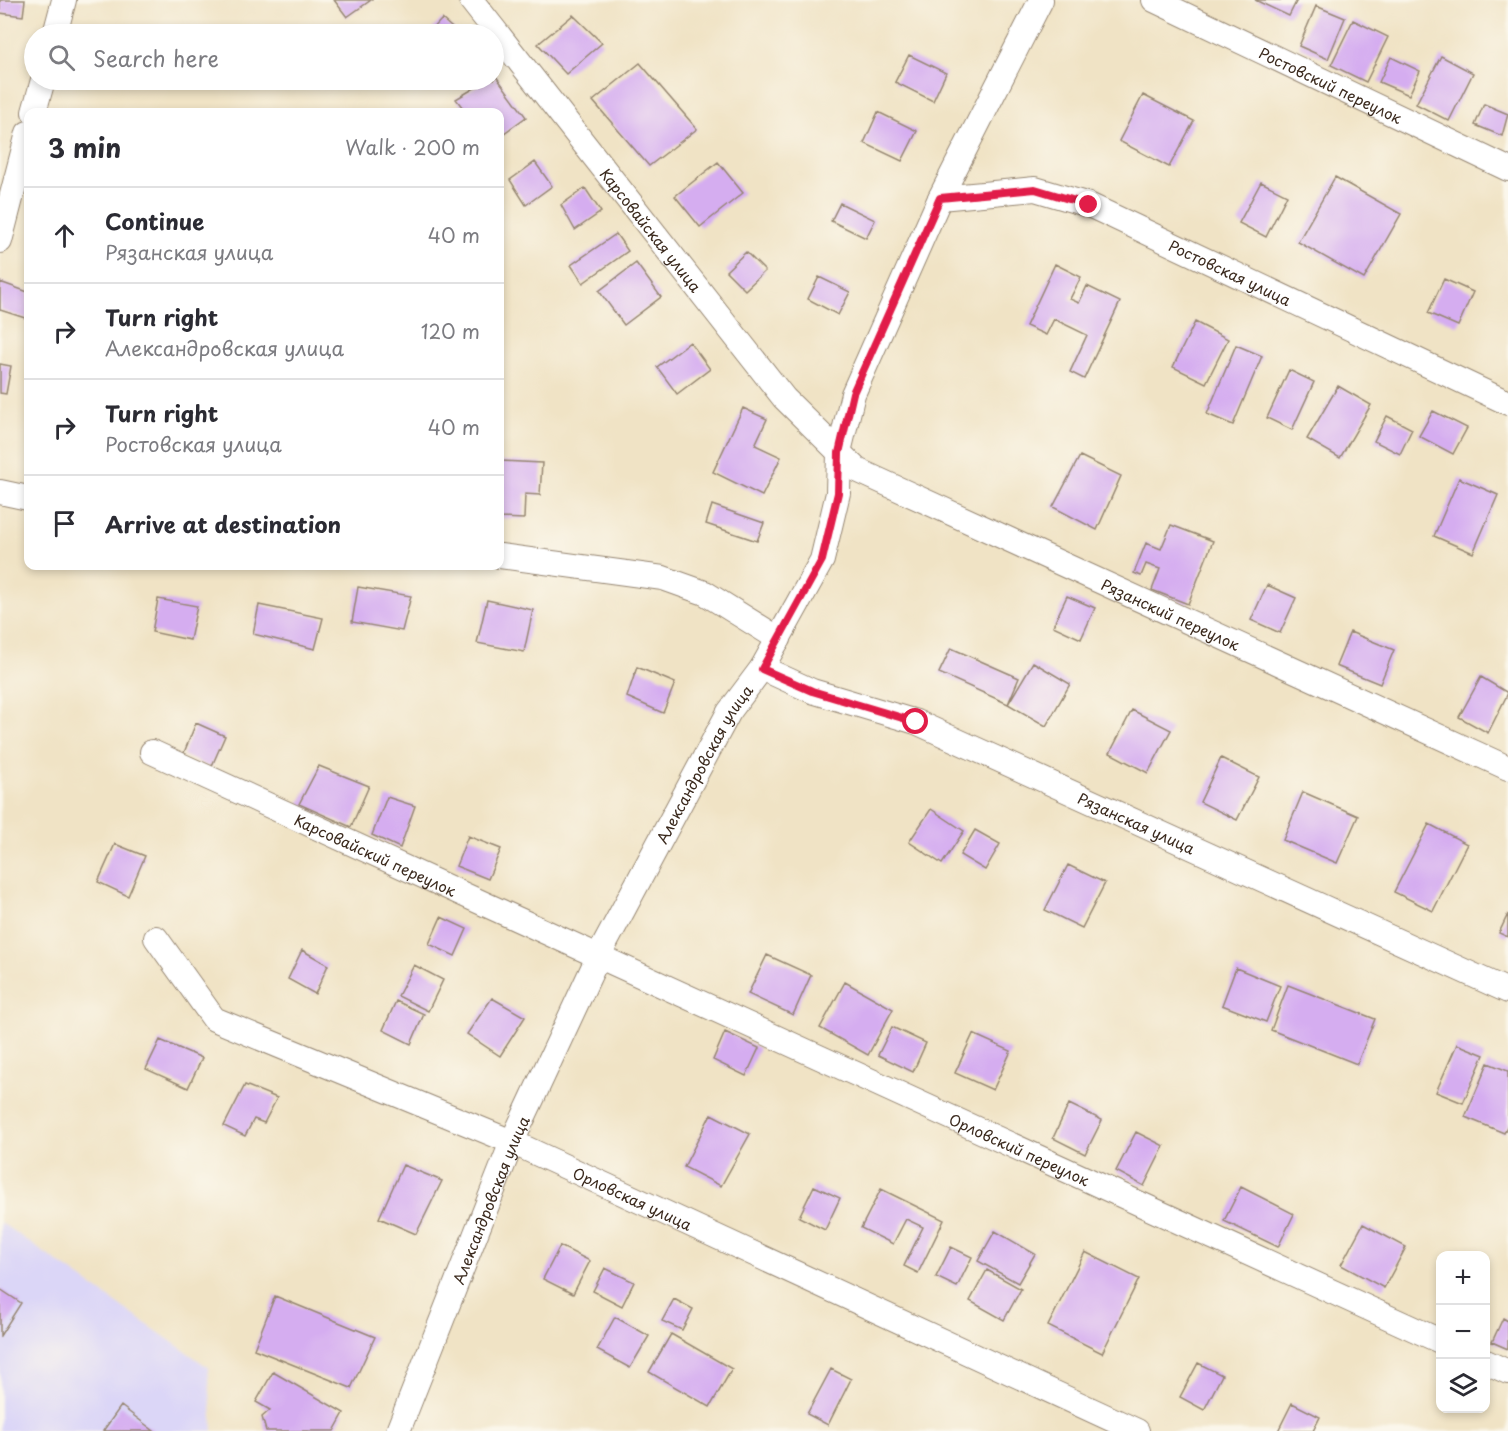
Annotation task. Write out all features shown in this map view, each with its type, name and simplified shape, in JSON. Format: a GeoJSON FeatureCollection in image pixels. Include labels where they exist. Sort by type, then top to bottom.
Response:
{"type":"FeatureCollection","features":[{"type":"Feature","properties":{"kind":"street"},"geometry":{"type":"LineString","coordinates":[[58,24],[64,0]]}},
{"type":"Feature","properties":{"kind":"street","name":"Карсовайская улица"},"geometry":{"type":"LineString","coordinates":[[471,0],[490,24]]}},
{"type":"Feature","properties":{"kind":"street","name":"Александровская улица"},"geometry":{"type":"LineString","coordinates":[[398,1431],[512,1142],[599,955],[729,712],[762,669],[822,560],[838,493],[839,453],[853,393],[940,198],[1041,0]]}},
{"type":"Feature","properties":{"kind":"street","name":"Ростовский переулок"},"geometry":{"type":"LineString","coordinates":[[1155,0],[1508,169]]}},
{"type":"Feature","properties":{"kind":"street","name":"Карсовайская улица"},"geometry":{"type":"LineString","coordinates":[[504,42],[784,398],[839,453]]}},
{"type":"Feature","properties":{"kind":"street"},"geometry":{"type":"LineString","coordinates":[[35,108],[40,90]]}},
{"type":"Feature","properties":{"kind":"street"},"geometry":{"type":"LineString","coordinates":[[0,241],[24,148]]}},
{"type":"Feature","properties":{"kind":"street","name":"Ростовская улица"},"geometry":{"type":"LineString","coordinates":[[940,198],[1035,189],[1089,205],[1508,403]]}},
{"type":"Feature","properties":{"kind":"street","name":"Рязанский переулок"},"geometry":{"type":"LineString","coordinates":[[839,453],[857,470],[1508,768]]}},
{"type":"Feature","properties":{"kind":"street"},"geometry":{"type":"LineString","coordinates":[[0,492],[24,497]]}},
{"type":"Feature","properties":{"kind":"street"},"geometry":{"type":"LineString","coordinates":[[504,557],[663,578],[705,593],[779,639]]}},
{"type":"Feature","properties":{"kind":"street","name":"Рязанская улица"},"geometry":{"type":"LineString","coordinates":[[762,669],[812,691],[916,722],[1508,991]]}},
{"type":"Feature","properties":{"kind":"street","name":"Карсовайский переулок"},"geometry":{"type":"LineString","coordinates":[[152,752],[599,955]]}},
{"type":"Feature","properties":{"kind":"street","name":"Орловская улица"},"geometry":{"type":"LineString","coordinates":[[156,938],[214,1019],[512,1142],[1137,1431]]}},
{"type":"Feature","properties":{"kind":"street","name":"Орловский переулок"},"geometry":{"type":"LineString","coordinates":[[599,955],[1436,1339]]}},
{"type":"Feature","properties":{"kind":"street"},"geometry":{"type":"LineString","coordinates":[[1490,1364],[1508,1372]]}},
{"type":"Feature","properties":{"kind":"shaded area"},"geometry":{"type":"Polygon","coordinates":[[[0,1222],[208,1367],[213,1431],[0,1431],[0,1222]]]}},
{"type":"Feature","properties":{"kind":"building"},"geometry":{"type":"Polygon","coordinates":[[[0,0],[25,0],[23,16],[0,13],[0,0]]]}},
{"type":"Feature","properties":{"kind":"building"},"geometry":{"type":"Polygon","coordinates":[[[334,0],[371,0],[347,17],[334,0]]]}},
{"type":"Feature","properties":{"kind":"building"},"geometry":{"type":"Polygon","coordinates":[[[1255,0],[1297,0],[1289,16],[1255,0]]]}},
{"type":"Feature","properties":{"kind":"building"},"geometry":{"type":"Polygon","coordinates":[[[1316,6],[1345,18],[1328,59],[1299,46],[1316,6]]]}},
{"type":"Feature","properties":{"kind":"building"},"geometry":{"type":"Polygon","coordinates":[[[573,15],[602,43],[566,74],[538,44],[573,15]]]}},
{"type":"Feature","properties":{"kind":"building"},"geometry":{"type":"Polygon","coordinates":[[[442,19],[448,24],[437,24],[442,19]]]}},
{"type":"Feature","properties":{"kind":"building"},"geometry":{"type":"Polygon","coordinates":[[[1353,20],[1388,37],[1366,82],[1331,65],[1353,20]]]}},
{"type":"Feature","properties":{"kind":"building"},"geometry":{"type":"Polygon","coordinates":[[[909,55],[946,73],[933,101],[895,82],[909,55]]]}},
{"type":"Feature","properties":{"kind":"building"},"geometry":{"type":"Polygon","coordinates":[[[1441,56],[1473,73],[1449,121],[1416,104],[1441,56]]]}},
{"type":"Feature","properties":{"kind":"building"},"geometry":{"type":"Polygon","coordinates":[[[1391,57],[1420,71],[1409,95],[1379,82],[1391,57]]]}},
{"type":"Feature","properties":{"kind":"building"},"geometry":{"type":"Polygon","coordinates":[[[640,63],[697,129],[649,166],[593,101],[640,63]]]}},
{"type":"Feature","properties":{"kind":"building"},"geometry":{"type":"Polygon","coordinates":[[[504,87],[526,117],[504,133],[504,108],[463,108],[456,99],[471,90],[504,90],[504,87]]]}},
{"type":"Feature","properties":{"kind":"building"},"geometry":{"type":"Polygon","coordinates":[[[1143,95],[1194,121],[1169,167],[1119,141],[1143,95]]]}},
{"type":"Feature","properties":{"kind":"building"},"geometry":{"type":"Polygon","coordinates":[[[1484,104],[1508,114],[1502,136],[1475,125],[1484,104]]]}},
{"type":"Feature","properties":{"kind":"building"},"geometry":{"type":"Polygon","coordinates":[[[878,112],[917,131],[902,161],[864,143],[878,112]]]}},
{"type":"Feature","properties":{"kind":"building"},"geometry":{"type":"Polygon","coordinates":[[[535,162],[552,186],[526,205],[510,180],[535,162]]]}},
{"type":"Feature","properties":{"kind":"building"},"geometry":{"type":"Polygon","coordinates":[[[718,162],[743,193],[700,227],[675,196],[718,162]]]}},
{"type":"Feature","properties":{"kind":"building"},"geometry":{"type":"Polygon","coordinates":[[[1335,177],[1401,214],[1364,279],[1298,242],[1335,177]]]}},
{"type":"Feature","properties":{"kind":"building"},"geometry":{"type":"Polygon","coordinates":[[[1261,182],[1287,195],[1266,237],[1239,223],[1261,182]]]}},
{"type":"Feature","properties":{"kind":"building"},"geometry":{"type":"Polygon","coordinates":[[[585,188],[601,212],[575,230],[561,205],[585,188]]]}},
{"type":"Feature","properties":{"kind":"building"},"geometry":{"type":"Polygon","coordinates":[[[840,203],[875,220],[866,238],[831,221],[840,203]]]}},
{"type":"Feature","properties":{"kind":"building"},"geometry":{"type":"Polygon","coordinates":[[[616,234],[628,251],[583,283],[571,265],[616,234]]]}},
{"type":"Feature","properties":{"kind":"building"},"geometry":{"type":"Polygon","coordinates":[[[746,252],[765,271],[745,290],[726,271],[746,252]]]}},
{"type":"Feature","properties":{"kind":"building"},"geometry":{"type":"Polygon","coordinates":[[[636,263],[661,297],[624,325],[599,291],[636,263]]]}},
{"type":"Feature","properties":{"kind":"building"},"geometry":{"type":"Polygon","coordinates":[[[1055,264],[1081,277],[1070,299],[1079,303],[1087,286],[1120,302],[1084,379],[1070,372],[1087,335],[1054,319],[1046,335],[1026,326],[1055,264]]]}},
{"type":"Feature","properties":{"kind":"building"},"geometry":{"type":"Polygon","coordinates":[[[819,277],[850,292],[838,315],[808,299],[819,277]]]}},
{"type":"Feature","properties":{"kind":"building"},"geometry":{"type":"Polygon","coordinates":[[[1444,279],[1473,292],[1458,326],[1428,313],[1444,279]]]}},
{"type":"Feature","properties":{"kind":"building"},"geometry":{"type":"Polygon","coordinates":[[[0,282],[24,291],[24,318],[0,310],[0,282]]]}},
{"type":"Feature","properties":{"kind":"building"},"geometry":{"type":"Polygon","coordinates":[[[1195,322],[1228,339],[1206,383],[1173,367],[1195,322]]]}},
{"type":"Feature","properties":{"kind":"building"},"geometry":{"type":"Polygon","coordinates":[[[690,342],[710,369],[677,394],[657,367],[690,342]]]}},
{"type":"Feature","properties":{"kind":"building"},"geometry":{"type":"Polygon","coordinates":[[[1236,345],[1262,356],[1233,425],[1207,414],[1236,345]]]}},
{"type":"Feature","properties":{"kind":"building"},"geometry":{"type":"Polygon","coordinates":[[[0,364],[11,366],[6,394],[0,393],[0,364]]]}},
{"type":"Feature","properties":{"kind":"building"},"geometry":{"type":"Polygon","coordinates":[[[1289,370],[1314,382],[1292,430],[1267,418],[1289,370]]]}},
{"type":"Feature","properties":{"kind":"building"},"geometry":{"type":"Polygon","coordinates":[[[1338,386],[1371,405],[1340,458],[1307,439],[1338,386]]]}},
{"type":"Feature","properties":{"kind":"building"},"geometry":{"type":"Polygon","coordinates":[[[743,408],[767,419],[755,445],[781,457],[762,496],[713,472],[743,408]]]}},
{"type":"Feature","properties":{"kind":"building"},"geometry":{"type":"Polygon","coordinates":[[[1433,411],[1467,428],[1453,454],[1419,436],[1433,411]]]}},
{"type":"Feature","properties":{"kind":"building"},"geometry":{"type":"Polygon","coordinates":[[[1387,416],[1412,429],[1400,454],[1374,441],[1387,416]]]}},
{"type":"Feature","properties":{"kind":"building"},"geometry":{"type":"Polygon","coordinates":[[[1080,456],[1121,476],[1097,530],[1053,507],[1080,456]]]}},
{"type":"Feature","properties":{"kind":"building"},"geometry":{"type":"Polygon","coordinates":[[[504,461],[542,463],[540,495],[525,494],[524,519],[504,518],[504,461]]]}},
{"type":"Feature","properties":{"kind":"building"},"geometry":{"type":"Polygon","coordinates":[[[1459,478],[1498,495],[1473,553],[1434,536],[1459,478]]]}},
{"type":"Feature","properties":{"kind":"building"},"geometry":{"type":"Polygon","coordinates":[[[712,505],[764,523],[757,541],[706,524],[712,505]]]}},
{"type":"Feature","properties":{"kind":"building"},"geometry":{"type":"Polygon","coordinates":[[[1171,525],[1213,541],[1188,604],[1152,590],[1160,569],[1146,564],[1141,576],[1134,573],[1146,543],[1161,549],[1171,525]]]}},
{"type":"Feature","properties":{"kind":"building"},"geometry":{"type":"Polygon","coordinates":[[[1267,585],[1296,598],[1280,633],[1251,620],[1267,585]]]}},
{"type":"Feature","properties":{"kind":"building"},"geometry":{"type":"Polygon","coordinates":[[[358,587],[411,596],[402,631],[352,622],[358,587]]]}},
{"type":"Feature","properties":{"kind":"building"},"geometry":{"type":"Polygon","coordinates":[[[1067,596],[1095,608],[1081,639],[1053,626],[1067,596]]]}},
{"type":"Feature","properties":{"kind":"building"},"geometry":{"type":"Polygon","coordinates":[[[158,599],[197,606],[190,640],[152,632],[158,599]]]}},
{"type":"Feature","properties":{"kind":"building"},"geometry":{"type":"Polygon","coordinates":[[[487,600],[533,610],[524,652],[477,643],[487,600]]]}},
{"type":"Feature","properties":{"kind":"building"},"geometry":{"type":"Polygon","coordinates":[[[259,605],[323,618],[315,649],[253,634],[259,605]]]}},
{"type":"Feature","properties":{"kind":"building"},"geometry":{"type":"Polygon","coordinates":[[[1350,632],[1394,650],[1380,684],[1336,666],[1350,632]]]}},
{"type":"Feature","properties":{"kind":"building"},"geometry":{"type":"Polygon","coordinates":[[[951,648],[1019,678],[1008,704],[939,673],[951,648]]]}},
{"type":"Feature","properties":{"kind":"building"},"geometry":{"type":"Polygon","coordinates":[[[1033,662],[1070,684],[1046,726],[1008,704],[1033,662]]]}},
{"type":"Feature","properties":{"kind":"building"},"geometry":{"type":"Polygon","coordinates":[[[637,667],[675,683],[663,713],[627,697],[637,667]]]}},
{"type":"Feature","properties":{"kind":"building"},"geometry":{"type":"Polygon","coordinates":[[[1481,677],[1508,693],[1488,733],[1459,717],[1481,677]]]}},
{"type":"Feature","properties":{"kind":"building"},"geometry":{"type":"Polygon","coordinates":[[[1132,710],[1171,730],[1148,773],[1110,753],[1132,710]]]}},
{"type":"Feature","properties":{"kind":"building"},"geometry":{"type":"Polygon","coordinates":[[[196,723],[225,736],[211,768],[183,755],[196,723]]]}},
{"type":"Feature","properties":{"kind":"building"},"geometry":{"type":"Polygon","coordinates":[[[1221,758],[1259,777],[1237,820],[1200,802],[1221,758]]]}},
{"type":"Feature","properties":{"kind":"building"},"geometry":{"type":"Polygon","coordinates":[[[319,766],[369,786],[351,827],[299,804],[319,766]]]}},
{"type":"Feature","properties":{"kind":"building"},"geometry":{"type":"Polygon","coordinates":[[[1303,792],[1358,816],[1337,863],[1283,840],[1303,792]]]}},
{"type":"Feature","properties":{"kind":"building"},"geometry":{"type":"Polygon","coordinates":[[[387,797],[415,806],[400,848],[372,835],[387,797]]]}},
{"type":"Feature","properties":{"kind":"building"},"geometry":{"type":"Polygon","coordinates":[[[931,809],[964,831],[942,864],[909,842],[931,809]]]}},
{"type":"Feature","properties":{"kind":"building"},"geometry":{"type":"Polygon","coordinates":[[[1429,824],[1467,844],[1433,911],[1394,892],[1429,824]]]}},
{"type":"Feature","properties":{"kind":"building"},"geometry":{"type":"Polygon","coordinates":[[[975,830],[1000,844],[985,870],[960,855],[975,830]]]}},
{"type":"Feature","properties":{"kind":"building"},"geometry":{"type":"Polygon","coordinates":[[[468,836],[501,849],[488,879],[456,866],[468,836]]]}},
{"type":"Feature","properties":{"kind":"building"},"geometry":{"type":"Polygon","coordinates":[[[115,844],[145,856],[128,896],[98,882],[115,844]]]}},
{"type":"Feature","properties":{"kind":"building"},"geometry":{"type":"Polygon","coordinates":[[[1068,865],[1105,883],[1082,928],[1045,910],[1068,865]]]}},
{"type":"Feature","properties":{"kind":"building"},"geometry":{"type":"Polygon","coordinates":[[[1508,914],[1508,937],[1499,933],[1508,914]]]}},
{"type":"Feature","properties":{"kind":"building"},"geometry":{"type":"Polygon","coordinates":[[[441,917],[467,929],[455,956],[429,944],[441,917]]]}},
{"type":"Feature","properties":{"kind":"building"},"geometry":{"type":"Polygon","coordinates":[[[302,950],[328,965],[315,994],[288,979],[302,950]]]}},
{"type":"Feature","properties":{"kind":"building"},"geometry":{"type":"Polygon","coordinates":[[[767,955],[811,975],[793,1015],[748,994],[767,955]]]}},
{"type":"Feature","properties":{"kind":"building"},"geometry":{"type":"Polygon","coordinates":[[[414,965],[443,980],[428,1011],[398,996],[414,965]]]}},
{"type":"Feature","properties":{"kind":"building"},"geometry":{"type":"Polygon","coordinates":[[[1236,968],[1280,986],[1266,1022],[1222,1005],[1236,968]]]}},
{"type":"Feature","properties":{"kind":"building"},"geometry":{"type":"Polygon","coordinates":[[[845,982],[893,1009],[868,1055],[820,1028],[845,982]]]}},
{"type":"Feature","properties":{"kind":"building"},"geometry":{"type":"Polygon","coordinates":[[[1288,985],[1375,1019],[1357,1064],[1271,1030],[1288,985]]]}},
{"type":"Feature","properties":{"kind":"building"},"geometry":{"type":"Polygon","coordinates":[[[492,998],[525,1017],[500,1056],[467,1034],[492,998]]]}},
{"type":"Feature","properties":{"kind":"building"},"geometry":{"type":"Polygon","coordinates":[[[396,1001],[424,1014],[411,1044],[383,1030],[396,1001]]]}},
{"type":"Feature","properties":{"kind":"building"},"geometry":{"type":"Polygon","coordinates":[[[892,1027],[926,1043],[913,1072],[878,1055],[892,1027]]]}},
{"type":"Feature","properties":{"kind":"building"},"geometry":{"type":"Polygon","coordinates":[[[725,1032],[759,1048],[746,1076],[713,1060],[725,1032]]]}},
{"type":"Feature","properties":{"kind":"building"},"geometry":{"type":"Polygon","coordinates":[[[973,1034],[1011,1051],[993,1090],[955,1073],[973,1034]]]}},
{"type":"Feature","properties":{"kind":"building"},"geometry":{"type":"Polygon","coordinates":[[[160,1040],[202,1058],[188,1088],[146,1069],[160,1040]]]}},
{"type":"Feature","properties":{"kind":"building"},"geometry":{"type":"Polygon","coordinates":[[[1457,1044],[1484,1055],[1463,1103],[1436,1092],[1457,1044]]]}},
{"type":"Feature","properties":{"kind":"building"},"geometry":{"type":"Polygon","coordinates":[[[1488,1063],[1508,1071],[1508,1124],[1504,1133],[1465,1117],[1488,1063]]]}},
{"type":"Feature","properties":{"kind":"building"},"geometry":{"type":"Polygon","coordinates":[[[245,1085],[277,1098],[264,1123],[254,1119],[245,1136],[224,1126],[245,1085]]]}},
{"type":"Feature","properties":{"kind":"building"},"geometry":{"type":"Polygon","coordinates":[[[1069,1104],[1102,1120],[1085,1154],[1053,1138],[1069,1104]]]}},
{"type":"Feature","properties":{"kind":"building"},"geometry":{"type":"Polygon","coordinates":[[[711,1114],[750,1134],[721,1186],[684,1167],[711,1114]]]}},
{"type":"Feature","properties":{"kind":"building"},"geometry":{"type":"Polygon","coordinates":[[[1136,1132],[1164,1146],[1144,1186],[1116,1171],[1136,1132]]]}},
{"type":"Feature","properties":{"kind":"building"},"geometry":{"type":"Polygon","coordinates":[[[403,1165],[442,1181],[416,1234],[379,1218],[403,1165]]]}},
{"type":"Feature","properties":{"kind":"building"},"geometry":{"type":"Polygon","coordinates":[[[814,1186],[840,1198],[825,1230],[799,1217],[814,1186]]]}},
{"type":"Feature","properties":{"kind":"building"},"geometry":{"type":"Polygon","coordinates":[[[1241,1187],[1294,1214],[1278,1247],[1224,1221],[1241,1187]]]}},
{"type":"Feature","properties":{"kind":"building"},"geometry":{"type":"Polygon","coordinates":[[[881,1189],[944,1220],[918,1273],[904,1266],[923,1227],[906,1219],[893,1244],[861,1228],[881,1189]]]}},
{"type":"Feature","properties":{"kind":"building"},"geometry":{"type":"Polygon","coordinates":[[[1363,1224],[1406,1247],[1384,1288],[1341,1265],[1363,1224]]]}},
{"type":"Feature","properties":{"kind":"building"},"geometry":{"type":"Polygon","coordinates":[[[995,1231],[1035,1254],[1018,1283],[978,1261],[995,1231]]]}},
{"type":"Feature","properties":{"kind":"building"},"geometry":{"type":"Polygon","coordinates":[[[560,1246],[590,1261],[573,1294],[543,1279],[560,1246]]]}},
{"type":"Feature","properties":{"kind":"building"},"geometry":{"type":"Polygon","coordinates":[[[951,1247],[972,1257],[957,1287],[936,1277],[951,1247]]]}},
{"type":"Feature","properties":{"kind":"building"},"geometry":{"type":"Polygon","coordinates":[[[1085,1252],[1139,1279],[1102,1353],[1048,1326],[1085,1252]]]}},
{"type":"Feature","properties":{"kind":"building"},"geometry":{"type":"Polygon","coordinates":[[[605,1268],[634,1282],[622,1306],[593,1291],[605,1268]]]}},
{"type":"Feature","properties":{"kind":"building"},"geometry":{"type":"Polygon","coordinates":[[[987,1270],[1021,1289],[1004,1320],[970,1301],[987,1270]]]}},
{"type":"Feature","properties":{"kind":"building"},"geometry":{"type":"Polygon","coordinates":[[[0,1289],[21,1303],[0,1336],[0,1289]]]}},
{"type":"Feature","properties":{"kind":"building"},"geometry":{"type":"Polygon","coordinates":[[[275,1296],[375,1337],[351,1388],[254,1349],[275,1296]]]}},
{"type":"Feature","properties":{"kind":"building"},"geometry":{"type":"Polygon","coordinates":[[[674,1299],[693,1309],[682,1330],[662,1321],[674,1299]]]}},
{"type":"Feature","properties":{"kind":"building"},"geometry":{"type":"Polygon","coordinates":[[[615,1317],[649,1336],[630,1368],[597,1350],[615,1317]]]}},
{"type":"Feature","properties":{"kind":"building"},"geometry":{"type":"Polygon","coordinates":[[[1503,1318],[1508,1321],[1508,1349],[1492,1342],[1503,1318]]]}},
{"type":"Feature","properties":{"kind":"building"},"geometry":{"type":"Polygon","coordinates":[[[671,1334],[732,1369],[710,1407],[649,1372],[671,1334]]]}},
{"type":"Feature","properties":{"kind":"building"},"geometry":{"type":"Polygon","coordinates":[[[1198,1363],[1222,1375],[1204,1410],[1180,1397],[1198,1363]]]}},
{"type":"Feature","properties":{"kind":"building"},"geometry":{"type":"Polygon","coordinates":[[[831,1369],[851,1379],[828,1425],[807,1414],[831,1369]]]}},
{"type":"Feature","properties":{"kind":"building"},"geometry":{"type":"Polygon","coordinates":[[[273,1372],[344,1413],[334,1431],[266,1431],[262,1417],[270,1410],[256,1402],[273,1372]]]}},
{"type":"Feature","properties":{"kind":"building"},"geometry":{"type":"Polygon","coordinates":[[[1292,1403],[1320,1417],[1313,1431],[1278,1431],[1292,1403]]]}},
{"type":"Feature","properties":{"kind":"building"},"geometry":{"type":"Polygon","coordinates":[[[121,1406],[154,1431],[103,1431],[121,1406]]]}},
{"type":"Feature","properties":{"kind":"route"},"geometry":{"type":"LineString","coordinates":[[916,722],[812,691],[762,669],[822,560],[838,493],[839,453],[853,393],[940,198],[1035,189],[1089,205]]}}]}
